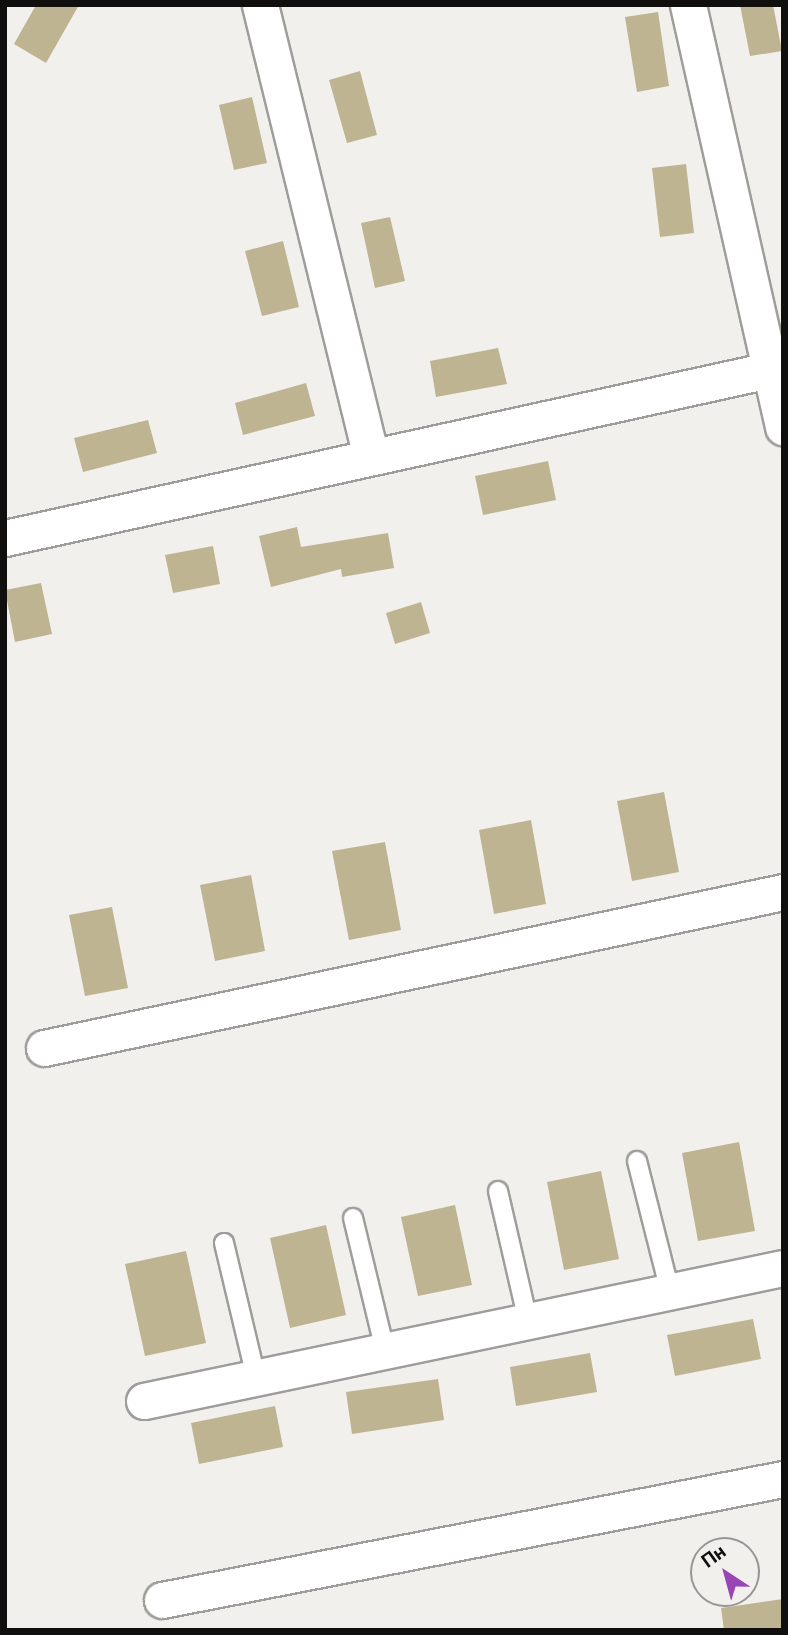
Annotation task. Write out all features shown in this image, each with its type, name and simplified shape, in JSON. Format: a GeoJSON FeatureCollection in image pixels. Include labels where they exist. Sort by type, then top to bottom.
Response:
{"type":"FeatureCollection","features":[{"type":"Feature","properties":{"kind":"street"},"geometry":{"type":"LineString","coordinates":[[260,5],[370,457]]}},
{"type":"Feature","properties":{"kind":"street"},"geometry":{"type":"LineString","coordinates":[[688,5],[777,368],[783,427]]}},
{"type":"Feature","properties":{"kind":"street"},"geometry":{"type":"LineString","coordinates":[[5,538],[777,368]]}},
{"type":"Feature","properties":{"kind":"street"},"geometry":{"type":"LineString","coordinates":[[44,1048],[783,892]]}},
{"type":"Feature","properties":{"kind":"street"},"geometry":{"type":"LineString","coordinates":[[144,1401],[783,1268]]}},
{"type":"Feature","properties":{"kind":"street"},"geometry":{"type":"LineString","coordinates":[[162,1600],[783,1479]]}},
{"type":"Feature","properties":{"kind":"lane"},"geometry":{"type":"LineString","coordinates":[[637,1161],[670,1291]]}},
{"type":"Feature","properties":{"kind":"lane"},"geometry":{"type":"LineString","coordinates":[[498,1191],[528,1321]]}},
{"type":"Feature","properties":{"kind":"lane"},"geometry":{"type":"LineString","coordinates":[[353,1218],[385,1350]]}},
{"type":"Feature","properties":{"kind":"lane"},"geometry":{"type":"LineString","coordinates":[[224,1243],[256,1377]]}},
{"type":"Feature","properties":{"kind":"building"},"geometry":{"type":"Polygon","coordinates":[[[36,5],[79,5],[46,63],[14,44],[36,5]]]}},
{"type":"Feature","properties":{"kind":"building"},"geometry":{"type":"Polygon","coordinates":[[[740,5],[773,5],[782,51],[750,56],[740,5]]]}},
{"type":"Feature","properties":{"kind":"building"},"geometry":{"type":"Polygon","coordinates":[[[658,12],[669,86],[637,92],[625,17],[658,12]]]}},
{"type":"Feature","properties":{"kind":"building"},"geometry":{"type":"Polygon","coordinates":[[[360,71],[377,135],[347,143],[329,80],[360,71]]]}},
{"type":"Feature","properties":{"kind":"building"},"geometry":{"type":"Polygon","coordinates":[[[252,97],[267,163],[234,170],[219,105],[252,97]]]}},
{"type":"Feature","properties":{"kind":"building"},"geometry":{"type":"Polygon","coordinates":[[[686,164],[694,233],[660,237],[652,168],[686,164]]]}},
{"type":"Feature","properties":{"kind":"building"},"geometry":{"type":"Polygon","coordinates":[[[390,217],[405,281],[375,288],[361,223],[390,217]]]}},
{"type":"Feature","properties":{"kind":"building"},"geometry":{"type":"Polygon","coordinates":[[[283,241],[299,307],[262,316],[245,251],[283,241]]]}},
{"type":"Feature","properties":{"kind":"building"},"geometry":{"type":"Polygon","coordinates":[[[498,348],[507,384],[436,397],[430,361],[498,348]]]}},
{"type":"Feature","properties":{"kind":"building"},"geometry":{"type":"Polygon","coordinates":[[[306,383],[315,416],[243,435],[235,403],[306,383]]]}},
{"type":"Feature","properties":{"kind":"building"},"geometry":{"type":"Polygon","coordinates":[[[148,420],[157,453],[83,472],[74,438],[148,420]]]}},
{"type":"Feature","properties":{"kind":"building"},"geometry":{"type":"Polygon","coordinates":[[[548,461],[556,500],[483,515],[475,476],[548,461]]]}},
{"type":"Feature","properties":{"kind":"building"},"geometry":{"type":"Polygon","coordinates":[[[297,527],[301,547],[388,533],[394,568],[342,577],[341,569],[271,587],[259,536],[297,527]]]}},
{"type":"Feature","properties":{"kind":"building"},"geometry":{"type":"Polygon","coordinates":[[[213,546],[220,584],[173,593],[165,555],[213,546]]]}},
{"type":"Feature","properties":{"kind":"building"},"geometry":{"type":"Polygon","coordinates":[[[41,583],[52,634],[15,642],[5,590],[41,583]]]}},
{"type":"Feature","properties":{"kind":"building"},"geometry":{"type":"Polygon","coordinates":[[[421,602],[430,633],[395,644],[386,613],[421,602]]]}},
{"type":"Feature","properties":{"kind":"building"},"geometry":{"type":"Polygon","coordinates":[[[664,792],[679,872],[632,881],[617,801],[664,792]]]}},
{"type":"Feature","properties":{"kind":"building"},"geometry":{"type":"Polygon","coordinates":[[[531,820],[546,904],[494,914],[479,830],[531,820]]]}},
{"type":"Feature","properties":{"kind":"building"},"geometry":{"type":"Polygon","coordinates":[[[385,842],[401,930],[349,940],[332,851],[385,842]]]}},
{"type":"Feature","properties":{"kind":"building"},"geometry":{"type":"Polygon","coordinates":[[[251,875],[265,951],[215,961],[200,885],[251,875]]]}},
{"type":"Feature","properties":{"kind":"building"},"geometry":{"type":"Polygon","coordinates":[[[112,907],[128,988],[85,996],[69,915],[112,907]]]}},
{"type":"Feature","properties":{"kind":"building"},"geometry":{"type":"Polygon","coordinates":[[[739,1142],[755,1231],[698,1241],[682,1153],[739,1142]]]}},
{"type":"Feature","properties":{"kind":"building"},"geometry":{"type":"Polygon","coordinates":[[[601,1171],[619,1259],[564,1270],[547,1182],[601,1171]]]}},
{"type":"Feature","properties":{"kind":"building"},"geometry":{"type":"Polygon","coordinates":[[[455,1205],[472,1285],[418,1296],[401,1217],[455,1205]]]}},
{"type":"Feature","properties":{"kind":"building"},"geometry":{"type":"Polygon","coordinates":[[[326,1225],[346,1315],[290,1328],[270,1238],[326,1225]]]}},
{"type":"Feature","properties":{"kind":"building"},"geometry":{"type":"Polygon","coordinates":[[[186,1251],[206,1343],[145,1356],[125,1264],[186,1251]]]}},
{"type":"Feature","properties":{"kind":"building"},"geometry":{"type":"Polygon","coordinates":[[[753,1319],[761,1359],[675,1376],[667,1335],[753,1319]]]}},
{"type":"Feature","properties":{"kind":"building"},"geometry":{"type":"Polygon","coordinates":[[[590,1353],[597,1392],[516,1406],[510,1367],[590,1353]]]}},
{"type":"Feature","properties":{"kind":"building"},"geometry":{"type":"Polygon","coordinates":[[[438,1379],[444,1420],[352,1434],[346,1392],[438,1379]]]}},
{"type":"Feature","properties":{"kind":"building"},"geometry":{"type":"Polygon","coordinates":[[[275,1406],[283,1447],[199,1464],[191,1423],[275,1406]]]}},
{"type":"Feature","properties":{"kind":"building"},"geometry":{"type":"Polygon","coordinates":[[[783,1599],[783,1630],[724,1630],[721,1608],[760,1607],[760,1602],[783,1599]]]}}]}
